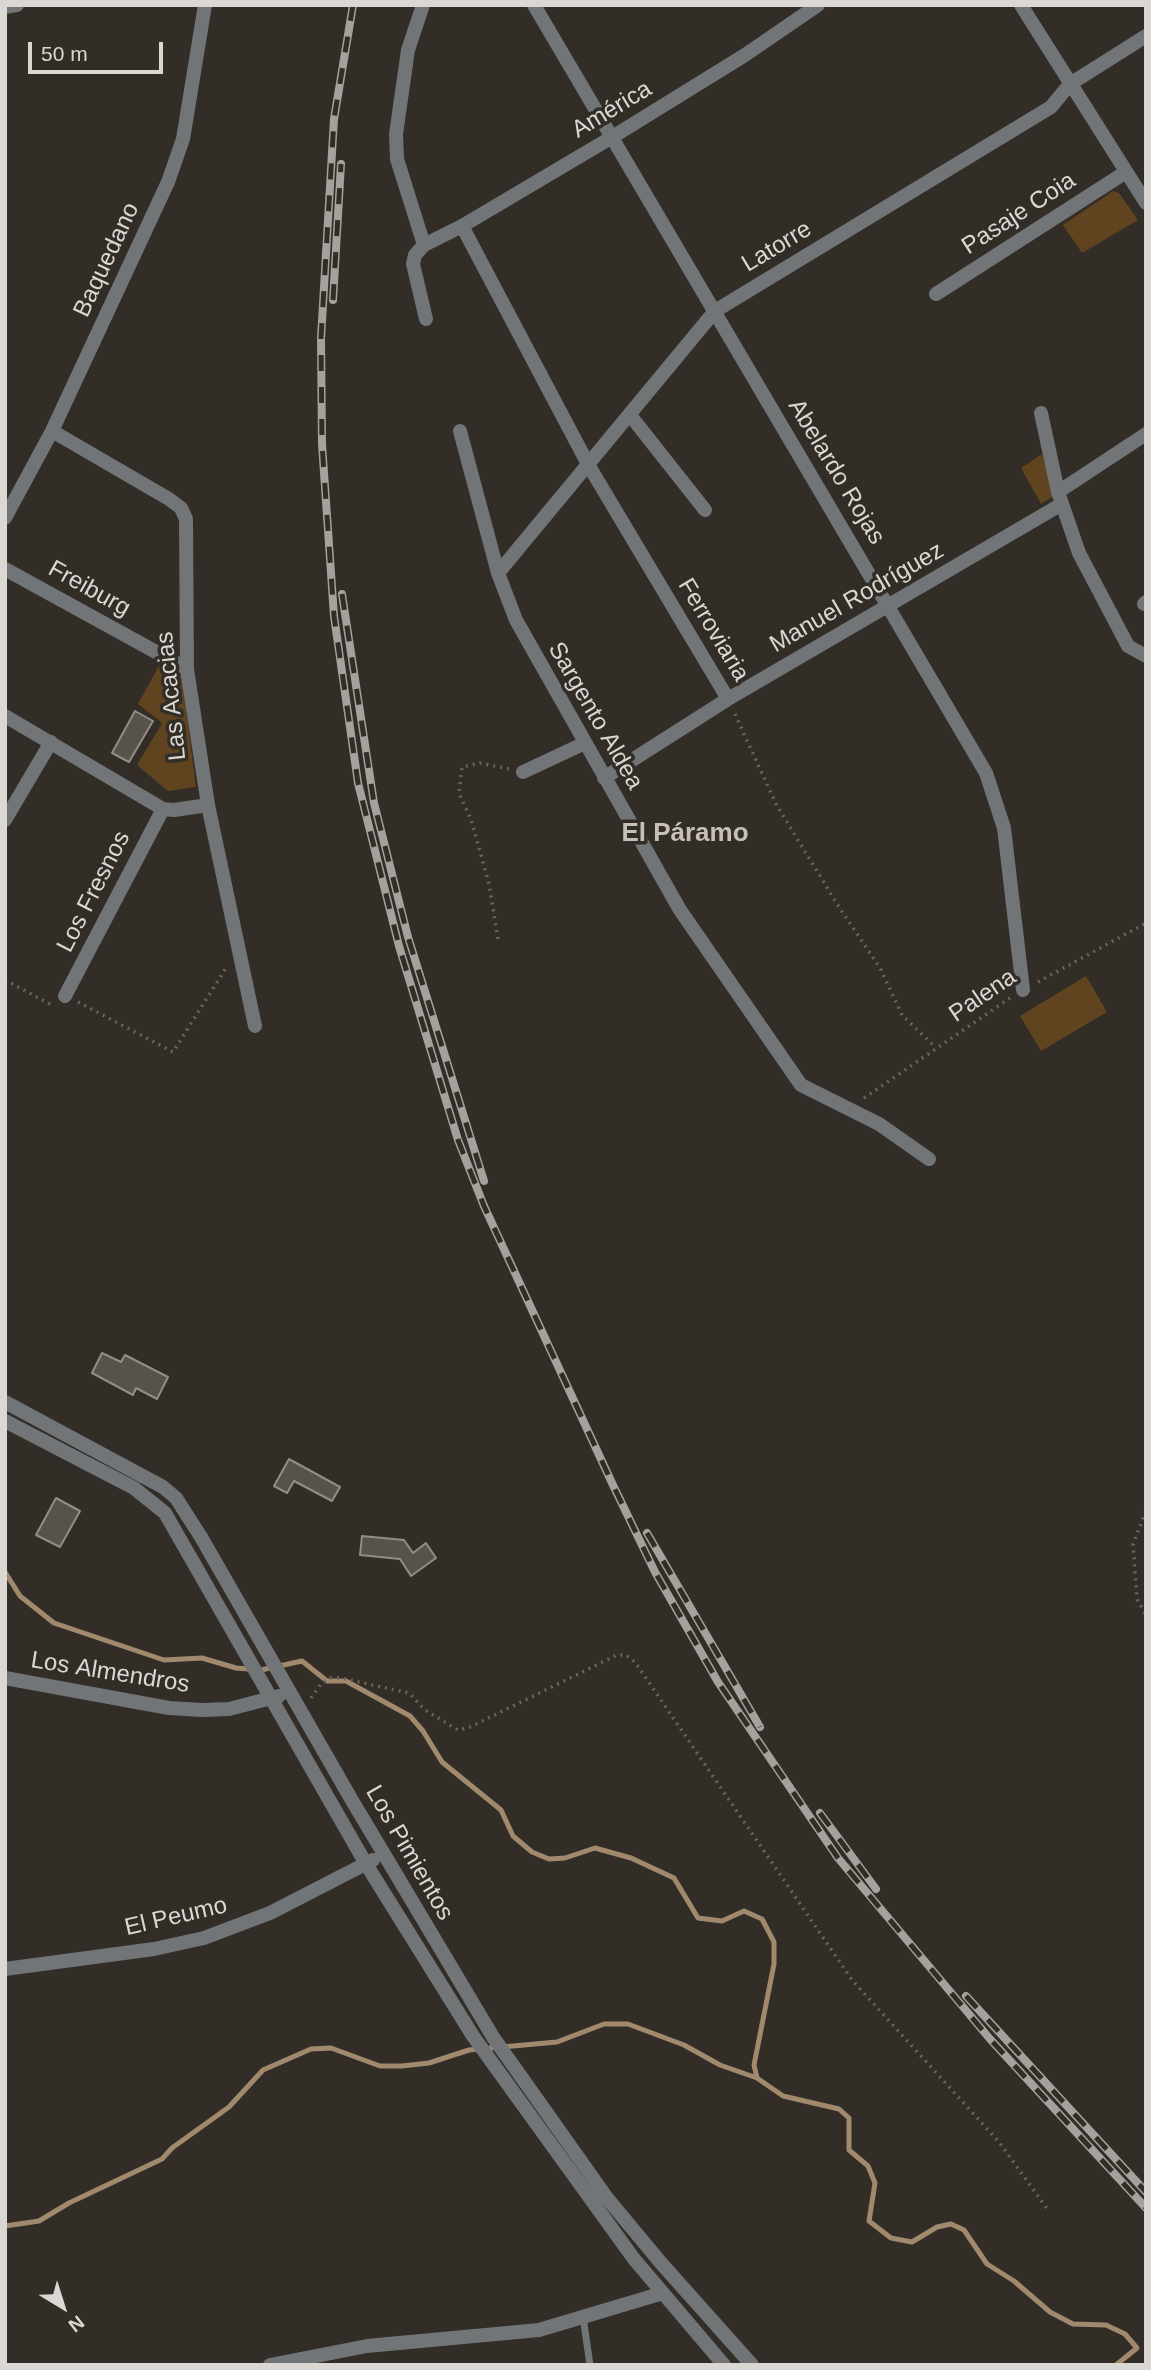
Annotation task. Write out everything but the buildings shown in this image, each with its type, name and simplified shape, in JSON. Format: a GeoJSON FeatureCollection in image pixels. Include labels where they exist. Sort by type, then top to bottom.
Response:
{"type":"FeatureCollection","features":[{"type":"Feature","properties":{"kind":"street"},"geometry":{"type":"LineString","coordinates":[[5,7],[17,5]]}},
{"type":"Feature","properties":{"kind":"street","name":"Baquedano"},"geometry":{"type":"LineString","coordinates":[[5,518],[52,431],[172,171],[183,139],[205,5]]}},
{"type":"Feature","properties":{"kind":"street"},"geometry":{"type":"LineString","coordinates":[[423,5],[408,50],[396,134],[397,159],[424,245],[415,255],[413,264],[426,320]]}},
{"type":"Feature","properties":{"kind":"street","name":"Abelardo Rojas"},"geometry":{"type":"LineString","coordinates":[[534,5],[614,136],[973,749],[997,802],[1007,850],[1023,990]]}},
{"type":"Feature","properties":{"kind":"street","name":"América"},"geometry":{"type":"LineString","coordinates":[[424,245],[463,226],[614,136],[745,55],[818,5]]}},
{"type":"Feature","properties":{"kind":"street"},"geometry":{"type":"LineString","coordinates":[[1021,5],[1146,203]]}},
{"type":"Feature","properties":{"kind":"street","name":"Latorre"},"geometry":{"type":"LineString","coordinates":[[498,573],[715,311],[1051,107],[1070,84],[1146,36]]}},
{"type":"Feature","properties":{"kind":"street","name":"Pasaje Coia"},"geometry":{"type":"LineString","coordinates":[[936,294],[1126,172]]}},
{"type":"Feature","properties":{"kind":"street","name":"Ferroviaria"},"geometry":{"type":"LineString","coordinates":[[463,226],[589,466],[728,699]]}},
{"type":"Feature","properties":{"kind":"street"},"geometry":{"type":"LineString","coordinates":[[1041,413],[1060,498],[1079,553],[1128,646],[1146,656]]}},
{"type":"Feature","properties":{"kind":"street"},"geometry":{"type":"LineString","coordinates":[[630,415],[705,510]]}},
{"type":"Feature","properties":{"kind":"street","name":"Las Acacias"},"geometry":{"type":"LineString","coordinates":[[52,431],[181,508],[189,528],[187,669],[208,805],[255,1026]]}},
{"type":"Feature","properties":{"kind":"street","name":"Sargento Aldea"},"geometry":{"type":"LineString","coordinates":[[460,431],[498,573],[516,620],[680,910],[802,1085],[879,1124],[929,1159]]}},
{"type":"Feature","properties":{"kind":"street","name":"Manuel Rodríguez"},"geometry":{"type":"LineString","coordinates":[[604,778],[728,699],[889,606],[1060,498],[1146,434]]}},
{"type":"Feature","properties":{"kind":"street","name":"Freiburg"},"geometry":{"type":"LineString","coordinates":[[5,569],[187,669]]}},
{"type":"Feature","properties":{"kind":"street"},"geometry":{"type":"LineString","coordinates":[[5,716],[163,809],[188,809],[208,805]]}},
{"type":"Feature","properties":{"kind":"street"},"geometry":{"type":"LineString","coordinates":[[5,820],[51,743]]}},
{"type":"Feature","properties":{"kind":"street"},"geometry":{"type":"LineString","coordinates":[[523,772],[585,743]]}},
{"type":"Feature","properties":{"kind":"street","name":"Los Fresnos"},"geometry":{"type":"LineString","coordinates":[[65,996],[163,809]]}},
{"type":"Feature","properties":{"kind":"street","name":"Los Pimientos"},"geometry":{"type":"LineString","coordinates":[[5,1402],[163,1487],[176,1498],[201,1536],[384,1855],[493,2037],[551,2121],[661,2263],[752,2365]]}},
{"type":"Feature","properties":{"kind":"street","name":"Los Pimientos"},"geometry":{"type":"LineString","coordinates":[[5,1420],[134,1488],[165,1513],[366,1864],[473,2036],[550,2145],[663,2293],[724,2365]]}},
{"type":"Feature","properties":{"kind":"street","name":"Los Almendros"},"geometry":{"type":"LineString","coordinates":[[5,1678],[169,1708],[229,1709],[290,1693]]}},
{"type":"Feature","properties":{"kind":"street","name":"El Peumo"},"geometry":{"type":"LineString","coordinates":[[5,1969],[154,1949],[204,1938],[270,1913],[384,1855]]}},
{"type":"Feature","properties":{"kind":"street"},"geometry":{"type":"LineString","coordinates":[[270,2365],[367,2346],[539,2330],[663,2293]]}},
{"type":"Feature","properties":{"kind":"lane"},"geometry":{"type":"LineString","coordinates":[[583,2317],[590,2365]]}},
{"type":"Feature","properties":{"kind":"path","name":"Ferroviaria"},"geometry":{"type":"LineString","coordinates":[[728,699],[783,815],[880,968],[902,1015],[935,1047]]}},
{"type":"Feature","properties":{"kind":"path"},"geometry":{"type":"LineString","coordinates":[[498,939],[489,884],[471,819],[460,794],[462,767],[480,764],[523,772]]}},
{"type":"Feature","properties":{"kind":"path","name":"Palena"},"geometry":{"type":"LineString","coordinates":[[848,1110],[935,1047],[959,1035],[1023,990],[1146,923]]}},
{"type":"Feature","properties":{"kind":"path"},"geometry":{"type":"LineString","coordinates":[[5,980],[52,1005],[65,996],[173,1052],[238,949]]}},
{"type":"Feature","properties":{"kind":"path"},"geometry":{"type":"LineString","coordinates":[[1146,1511],[1133,1544],[1137,1599],[1146,1615]]}},
{"type":"Feature","properties":{"kind":"path"},"geometry":{"type":"LineString","coordinates":[[303,1714],[315,1689],[330,1678],[341,1678],[408,1693],[425,1710],[458,1730],[470,1727],[617,1654],[626,1655],[635,1662],[852,1980],[999,2142],[1048,2210]]}},
{"type":"Feature","properties":{"kind":"shaded area"},"geometry":{"type":"Polygon","coordinates":[[[1113,191],[1119,193],[1138,220],[1082,253],[1063,225],[1113,191]]]}},
{"type":"Feature","properties":{"kind":"shaded area"},"geometry":{"type":"Polygon","coordinates":[[[1042,454],[1054,496],[1041,504],[1021,468],[1042,454]]]}},
{"type":"Feature","properties":{"kind":"shaded area"},"geometry":{"type":"Polygon","coordinates":[[[161,662],[182,676],[196,787],[168,791],[137,765],[162,723],[138,704],[161,662]]]}},
{"type":"Feature","properties":{"kind":"shaded area"},"geometry":{"type":"Polygon","coordinates":[[[1086,976],[1107,1012],[1041,1051],[1020,1016],[1086,976]]]}},
{"type":"Feature","properties":{"kind":"waterway"},"geometry":{"type":"LineString","coordinates":[[5,1572],[20,1596],[54,1623],[164,1660],[202,1658],[236,1668],[261,1670],[302,1661],[327,1681],[346,1681],[410,1716],[423,1731],[442,1762],[501,1810],[513,1836],[532,1852],[549,1859],[565,1858],[595,1848],[631,1858],[674,1878],[698,1918],[722,1921],[744,1911],[762,1919],[774,1942],[774,1964],[754,2065],[757,2078],[783,2096],[839,2109],[849,2118],[849,2150],[868,2166],[875,2183],[869,2221],[891,2238],[912,2242],[937,2227],[951,2224],[964,2230],[987,2264],[1014,2281],[1050,2312],[1073,2324],[1106,2325],[1125,2334],[1137,2348],[1116,2365]]}},
{"type":"Feature","properties":{"kind":"waterway"},"geometry":{"type":"LineString","coordinates":[[5,2226],[39,2221],[69,2203],[162,2159],[172,2148],[229,2107],[263,2070],[311,2049],[331,2048],[380,2066],[402,2066],[429,2063],[469,2050],[557,2042],[604,2024],[628,2024],[684,2045],[720,2065],[757,2078]]}},
{"type":"Feature","properties":{"kind":"railway"},"geometry":{"type":"LineString","coordinates":[[353,5],[334,119],[321,338],[322,444],[334,616],[358,783],[399,946],[458,1140],[484,1206],[612,1483],[655,1572],[718,1682],[838,1858],[990,2039],[1146,2208]]}},
{"type":"Feature","properties":{"kind":"railway"},"geometry":{"type":"LineString","coordinates":[[333,300],[341,164]]}},
{"type":"Feature","properties":{"kind":"railway"},"geometry":{"type":"LineString","coordinates":[[342,594],[374,803],[408,937],[484,1181]]}},
{"type":"Feature","properties":{"kind":"railway"},"geometry":{"type":"LineString","coordinates":[[647,1533],[760,1727]]}},
{"type":"Feature","properties":{"kind":"railway"},"geometry":{"type":"LineString","coordinates":[[820,1813],[876,1889]]}},
{"type":"Feature","properties":{"kind":"railway"},"geometry":{"type":"LineString","coordinates":[[966,1996],[1146,2192]]}},
{"type":"Feature","properties":{"kind":"district","name":"El Páramo"},"geometry":{"type":"Point","coordinates":[685,834]}}]}
